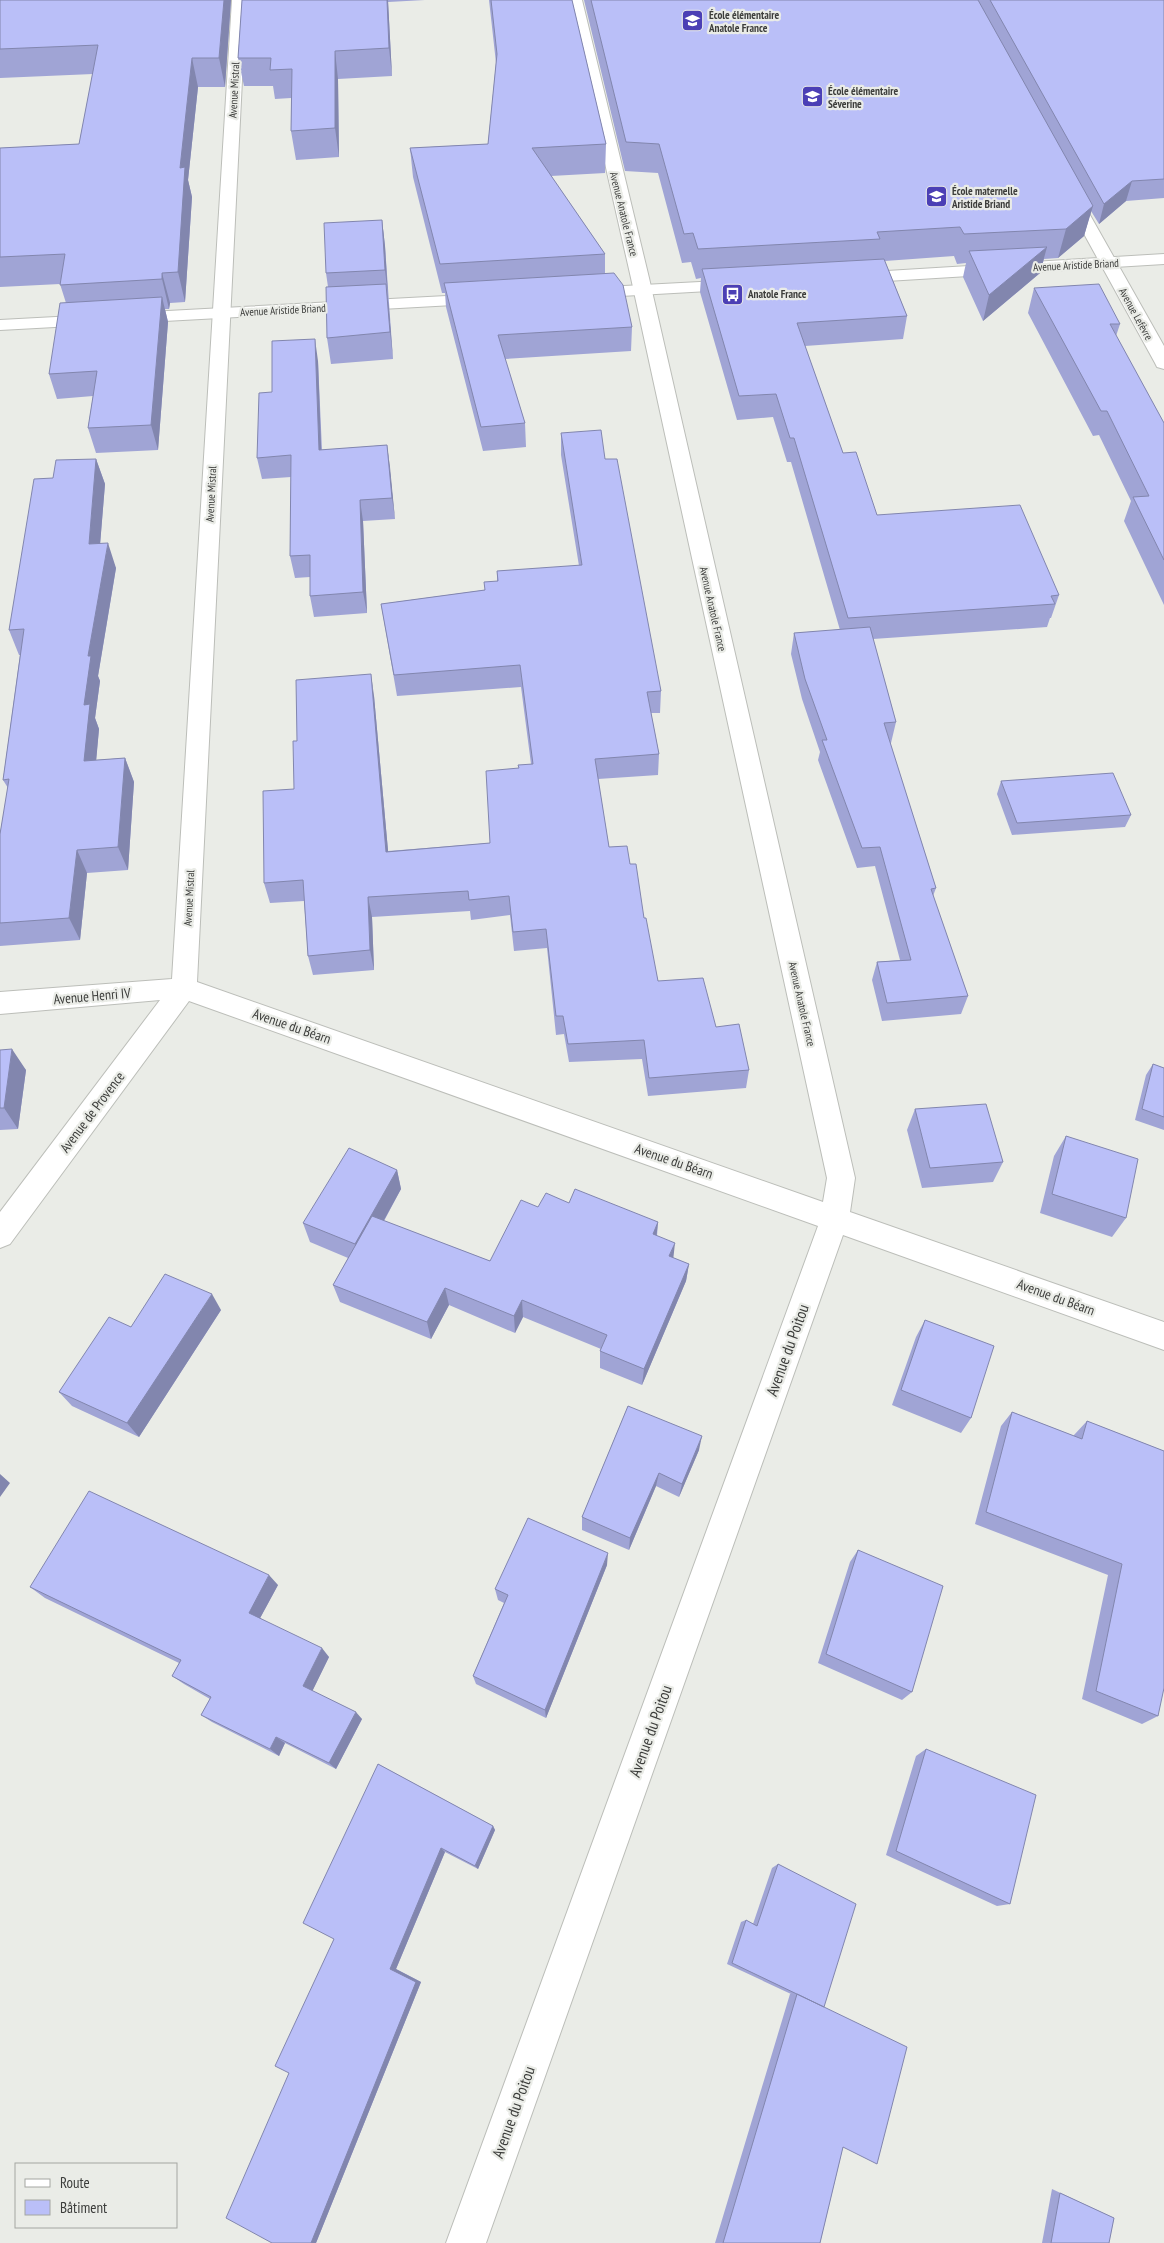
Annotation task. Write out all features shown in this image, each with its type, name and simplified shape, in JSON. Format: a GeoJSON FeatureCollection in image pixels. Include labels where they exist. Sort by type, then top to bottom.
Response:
{"type":"FeatureCollection","features":[{"type":"Feature","properties":{"kind":"street","name":"Avenue Mistral"},"geometry":{"type":"LineString","coordinates":[[184,988],[220,313],[239,0]]}},
{"type":"Feature","properties":{"kind":"street","name":"Avenue Anatole France"},"geometry":{"type":"LineString","coordinates":[[576,0],[610,154],[643,290],[841,1178],[835,1218]]}},
{"type":"Feature","properties":{"kind":"street","name":"Avenue Lefèvre"},"geometry":{"type":"LineString","coordinates":[[1060,175],[1164,363]]}},
{"type":"Feature","properties":{"kind":"street","name":"Avenue Aristide Briand"},"geometry":{"type":"LineString","coordinates":[[839,279],[1164,260]]}},
{"type":"Feature","properties":{"kind":"street"},"geometry":{"type":"LineString","coordinates":[[564,294],[760,284]]}},
{"type":"Feature","properties":{"kind":"street","name":"Avenue Aristide Briand"},"geometry":{"type":"LineString","coordinates":[[0,325],[505,298]]}},
{"type":"Feature","properties":{"kind":"street","name":"Avenue du Béarn"},"geometry":{"type":"LineString","coordinates":[[184,988],[1164,1336]]}},
{"type":"Feature","properties":{"kind":"street","name":"Avenue Henri IV"},"geometry":{"type":"LineString","coordinates":[[0,1003],[184,988]]}},
{"type":"Feature","properties":{"kind":"street","name":"Avenue de Provence"},"geometry":{"type":"LineString","coordinates":[[0,1235],[184,988]]}},
{"type":"Feature","properties":{"kind":"street","name":"Avenue du Poitou"},"geometry":{"type":"LineString","coordinates":[[466,2243],[835,1218]]}},
{"type":"Feature","properties":{"kind":"building"},"geometry":{"type":"Polygon","coordinates":[[[0,0],[224,0],[219,58],[192,58],[180,168],[185,167],[178,272],[162,273],[162,279],[60,285],[65,254],[0,257],[0,148],[79,144],[98,45],[0,49],[0,0]]]}},
{"type":"Feature","properties":{"kind":"building"},"geometry":{"type":"Polygon","coordinates":[[[242,0],[387,0],[389,48],[335,51],[335,128],[291,131],[292,69],[270,70],[271,58],[238,58],[242,0]]]}},
{"type":"Feature","properties":{"kind":"building"},"geometry":{"type":"Polygon","coordinates":[[[491,0],[572,0],[606,144],[532,148],[605,254],[440,264],[410,148],[488,144],[497,54],[491,0]]]}},
{"type":"Feature","properties":{"kind":"building"},"geometry":{"type":"Polygon","coordinates":[[[591,0],[978,0],[1093,206],[1066,229],[964,234],[960,227],[877,232],[880,239],[698,249],[693,233],[684,234],[659,144],[626,142],[591,0]]]}},
{"type":"Feature","properties":{"kind":"building"},"geometry":{"type":"Polygon","coordinates":[[[990,0],[1164,0],[1164,179],[1132,181],[1104,204],[990,0]]]}},
{"type":"Feature","properties":{"kind":"building"},"geometry":{"type":"Polygon","coordinates":[[[382,220],[385,270],[326,273],[324,223],[382,220]]]}},
{"type":"Feature","properties":{"kind":"building"},"geometry":{"type":"Polygon","coordinates":[[[1047,247],[989,295],[969,251],[1047,247]]]}},
{"type":"Feature","properties":{"kind":"building"},"geometry":{"type":"Polygon","coordinates":[[[884,259],[907,316],[797,323],[843,453],[856,452],[877,515],[1020,505],[1059,595],[1051,596],[1055,604],[848,618],[794,438],[790,438],[776,394],[739,396],[702,269],[884,259]]]}},
{"type":"Feature","properties":{"kind":"building"},"geometry":{"type":"Polygon","coordinates":[[[614,273],[623,285],[632,327],[498,335],[525,423],[481,427],[444,283],[614,273]]]}},
{"type":"Feature","properties":{"kind":"building"},"geometry":{"type":"Polygon","coordinates":[[[386,284],[390,332],[327,338],[326,287],[386,284]]]}},
{"type":"Feature","properties":{"kind":"building"},"geometry":{"type":"Polygon","coordinates":[[[1099,284],[1120,324],[1110,324],[1164,423],[1164,560],[1133,497],[1149,496],[1107,411],[1101,411],[1034,288],[1099,284]]]}},
{"type":"Feature","properties":{"kind":"building"},"geometry":{"type":"Polygon","coordinates":[[[162,297],[151,425],[88,428],[97,371],[49,374],[60,303],[162,297]]]}},
{"type":"Feature","properties":{"kind":"building"},"geometry":{"type":"Polygon","coordinates":[[[315,339],[319,450],[387,445],[392,498],[360,500],[363,592],[310,596],[310,555],[290,556],[291,455],[257,458],[259,393],[272,392],[272,341],[315,339]]]}},
{"type":"Feature","properties":{"kind":"building"},"geometry":{"type":"Polygon","coordinates":[[[601,430],[605,459],[617,459],[661,691],[647,692],[659,754],[595,759],[609,847],[627,846],[630,864],[636,864],[644,918],[646,918],[658,981],[703,978],[716,1027],[739,1024],[749,1070],[649,1078],[644,1040],[568,1044],[563,1016],[556,1016],[546,929],[513,932],[509,896],[469,900],[468,891],[368,897],[370,950],[308,956],[303,880],[264,883],[263,791],[294,789],[293,741],[297,741],[296,680],[371,674],[386,852],[490,843],[486,771],[519,768],[518,765],[533,764],[520,665],[394,675],[381,604],[485,590],[484,582],[498,581],[497,571],[582,565],[561,433],[601,430]]]}},
{"type":"Feature","properties":{"kind":"building"},"geometry":{"type":"Polygon","coordinates":[[[96,459],[89,544],[108,543],[88,656],[91,656],[84,705],[90,704],[84,761],[125,758],[118,847],[77,850],[69,918],[0,923],[0,834],[9,779],[3,780],[24,629],[9,630],[34,479],[53,478],[56,460],[96,459]]]}},
{"type":"Feature","properties":{"kind":"building"},"geometry":{"type":"Polygon","coordinates":[[[870,627],[896,722],[884,723],[936,888],[931,889],[968,996],[887,1003],[877,962],[911,960],[880,847],[862,848],[822,740],[827,740],[805,679],[794,633],[870,627]]]}},
{"type":"Feature","properties":{"kind":"building"},"geometry":{"type":"Polygon","coordinates":[[[1113,773],[1131,815],[1017,823],[1001,781],[1113,773]]]}},
{"type":"Feature","properties":{"kind":"building"},"geometry":{"type":"Polygon","coordinates":[[[12,1049],[4,1108],[0,1108],[0,1050],[12,1049]]]}},
{"type":"Feature","properties":{"kind":"building"},"geometry":{"type":"Polygon","coordinates":[[[1153,1064],[1164,1068],[1164,1117],[1142,1109],[1153,1064]]]}},
{"type":"Feature","properties":{"kind":"building"},"geometry":{"type":"Polygon","coordinates":[[[986,1104],[1003,1162],[930,1168],[915,1109],[986,1104]]]}},
{"type":"Feature","properties":{"kind":"building"},"geometry":{"type":"Polygon","coordinates":[[[1066,1136],[1138,1159],[1126,1218],[1052,1194],[1066,1136]]]}},
{"type":"Feature","properties":{"kind":"building"},"geometry":{"type":"Polygon","coordinates":[[[349,1148],[397,1170],[355,1244],[303,1223],[349,1148]]]}},
{"type":"Feature","properties":{"kind":"building"},"geometry":{"type":"Polygon","coordinates":[[[575,1189],[658,1222],[653,1234],[675,1243],[669,1256],[689,1264],[644,1369],[600,1351],[607,1335],[522,1300],[514,1316],[445,1288],[427,1322],[333,1285],[372,1216],[490,1261],[521,1200],[538,1207],[546,1193],[569,1203],[575,1189]]]}},
{"type":"Feature","properties":{"kind":"building"},"geometry":{"type":"Polygon","coordinates":[[[165,1274],[212,1294],[127,1423],[59,1392],[109,1317],[131,1327],[165,1274]]]}},
{"type":"Feature","properties":{"kind":"building"},"geometry":{"type":"Polygon","coordinates":[[[925,1320],[994,1346],[971,1418],[901,1390],[925,1320]]]}},
{"type":"Feature","properties":{"kind":"building"},"geometry":{"type":"Polygon","coordinates":[[[628,1406],[702,1436],[682,1484],[659,1473],[630,1538],[582,1517],[628,1406]]]}},
{"type":"Feature","properties":{"kind":"building"},"geometry":{"type":"Polygon","coordinates":[[[1012,1412],[1082,1439],[1087,1421],[1164,1451],[1164,1688],[1158,1716],[1096,1691],[1122,1564],[986,1512],[1012,1412]]]}},
{"type":"Feature","properties":{"kind":"building"},"geometry":{"type":"Polygon","coordinates":[[[89,1491],[269,1575],[249,1613],[322,1648],[303,1686],[356,1712],[329,1763],[276,1737],[270,1749],[201,1715],[211,1697],[172,1676],[181,1660],[30,1587],[89,1491]]]}},
{"type":"Feature","properties":{"kind":"building"},"geometry":{"type":"Polygon","coordinates":[[[528,1518],[608,1553],[545,1710],[473,1676],[508,1595],[495,1589],[528,1518]]]}},
{"type":"Feature","properties":{"kind":"building"},"geometry":{"type":"Polygon","coordinates":[[[858,1550],[943,1586],[912,1692],[826,1654],[858,1550]]]}},
{"type":"Feature","properties":{"kind":"building"},"geometry":{"type":"Polygon","coordinates":[[[926,1749],[1036,1795],[1010,1904],[896,1851],[926,1749]]]}},
{"type":"Feature","properties":{"kind":"building"},"geometry":{"type":"Polygon","coordinates":[[[378,1764],[493,1826],[475,1866],[441,1848],[390,1969],[416,1982],[311,2243],[272,2243],[226,2218],[289,2073],[275,2066],[334,1939],[303,1923],[378,1764]]]}},
{"type":"Feature","properties":{"kind":"building"},"geometry":{"type":"Polygon","coordinates":[[[778,1864],[856,1904],[824,2007],[732,1963],[746,1920],[757,1926],[778,1864]]]}},
{"type":"Feature","properties":{"kind":"building"},"geometry":{"type":"Polygon","coordinates":[[[797,1994],[907,2047],[877,2164],[843,2147],[820,2243],[723,2243],[797,1994]]]}},
{"type":"Feature","properties":{"kind":"building"},"geometry":{"type":"Polygon","coordinates":[[[1060,2193],[1114,2218],[1109,2243],[1051,2243],[1060,2193]]]}},
{"type":"Feature","properties":{"kind":"place","name":"École élémentaire Anatole France"},"geometry":{"type":"Point","coordinates":[693,21]}},
{"type":"Feature","properties":{"kind":"place","name":"École élémentaire Séverine"},"geometry":{"type":"Point","coordinates":[812,97]}},
{"type":"Feature","properties":{"kind":"place","name":"École maternelle Aristide Briand"},"geometry":{"type":"Point","coordinates":[936,197]}},
{"type":"Feature","properties":{"kind":"place","name":"Anatole France"},"geometry":{"type":"Point","coordinates":[732,294]}}]}
